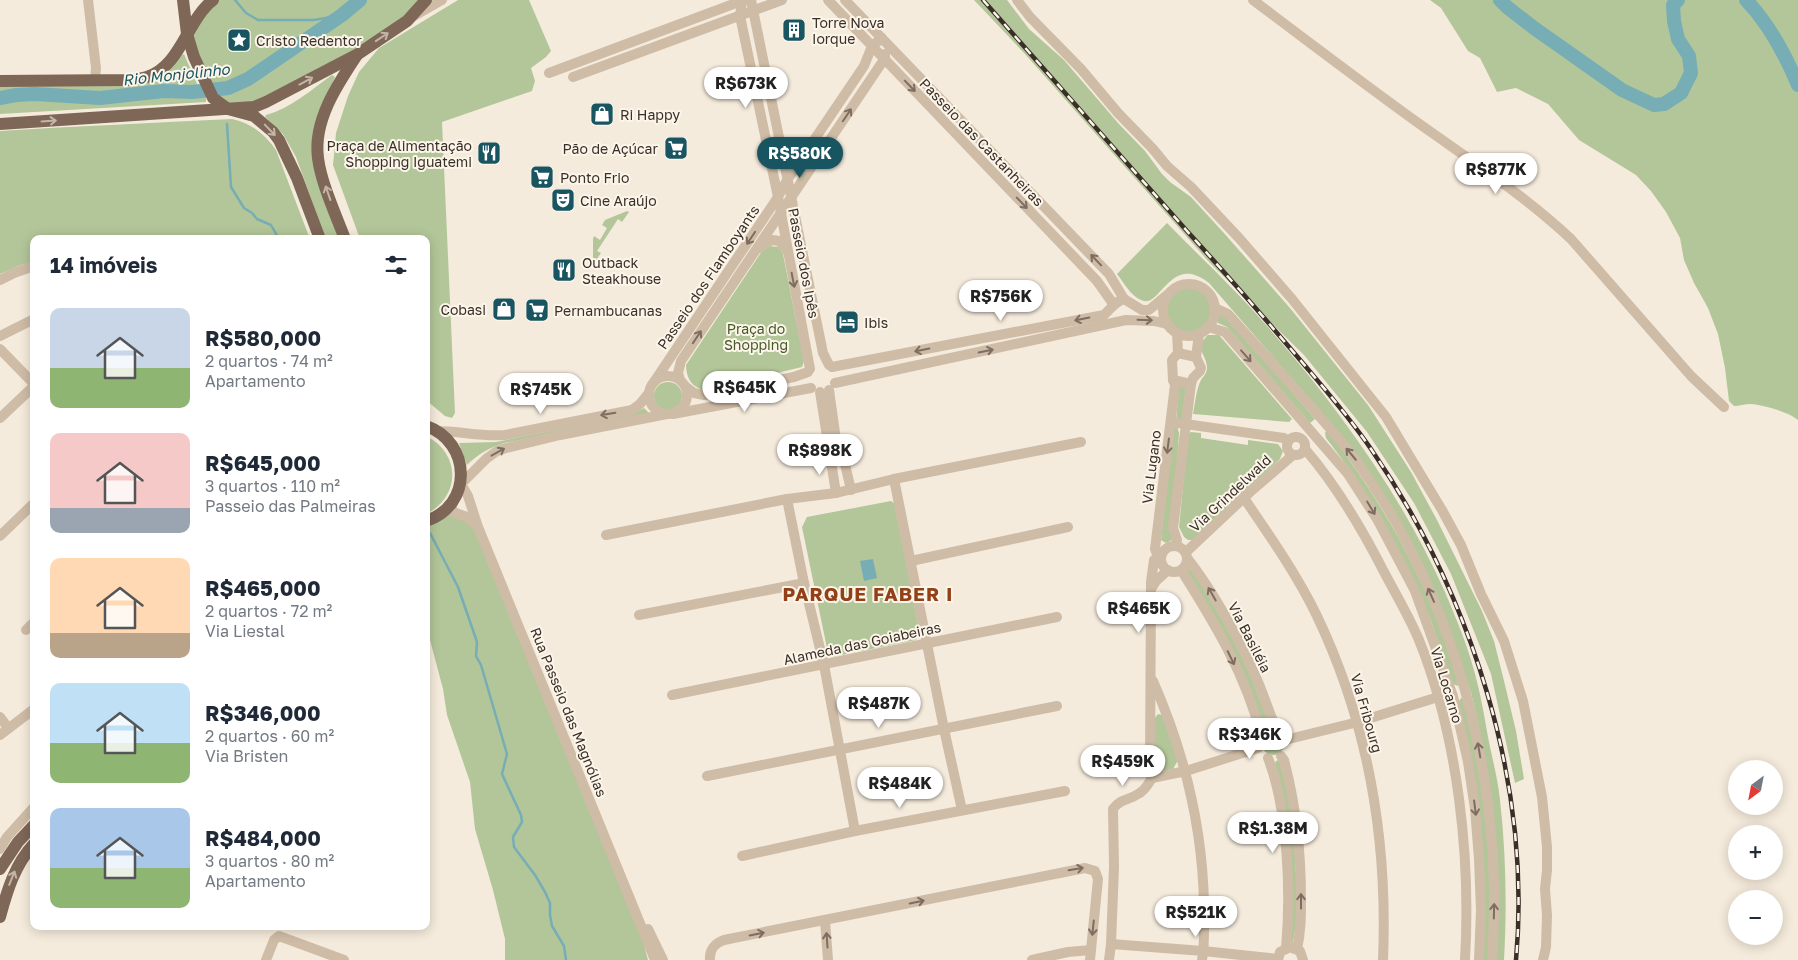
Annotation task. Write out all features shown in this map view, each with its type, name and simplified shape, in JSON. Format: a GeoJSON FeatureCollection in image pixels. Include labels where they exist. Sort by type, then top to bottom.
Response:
{"type":"FeatureCollection","features":[{"type":"Feature","properties":{"kind":"main road"},"geometry":{"type":"LineString","coordinates":[[183,0],[187,34],[194,58],[213,98],[225,107],[254,116],[280,140],[318,235]]}},
{"type":"Feature","properties":{"kind":"main road"},"geometry":{"type":"LineString","coordinates":[[0,81],[128,80],[149,77],[166,65],[204,6],[213,0]]}},
{"type":"Feature","properties":{"kind":"main road"},"geometry":{"type":"LineString","coordinates":[[0,124],[225,107],[254,107],[358,54],[407,21],[426,0]]}},
{"type":"Feature","properties":{"kind":"main road"},"geometry":{"type":"LineString","coordinates":[[344,235],[320,168],[318,143],[323,118],[333,90],[358,54]]}},
{"type":"Feature","properties":{"kind":"main road"},"geometry":{"type":"LineString","coordinates":[[430,519],[441,514],[451,504],[461,484],[460,466],[456,452],[447,439],[432,428]]}},
{"type":"Feature","properties":{"kind":"main road"},"geometry":{"type":"LineString","coordinates":[[0,869],[18,842],[30,829]]}},
{"type":"Feature","properties":{"kind":"main road"},"geometry":{"type":"LineString","coordinates":[[0,917],[7,890],[16,869],[30,849]]}},
{"type":"Feature","properties":{"kind":"street"},"geometry":{"type":"LineString","coordinates":[[88,0],[96,68],[95,80]]}},
{"type":"Feature","properties":{"kind":"street"},"geometry":{"type":"LineString","coordinates":[[407,21],[442,0]]}},
{"type":"Feature","properties":{"kind":"street"},"geometry":{"type":"LineString","coordinates":[[550,72],[745,0]]}},
{"type":"Feature","properties":{"kind":"street","name":"Passeio dos Ipês"},"geometry":{"type":"LineString","coordinates":[[745,0],[753,11],[823,353],[830,366]]}},
{"type":"Feature","properties":{"kind":"street","name":"Passeio dos Ipês"},"geometry":{"type":"LineString","coordinates":[[745,0],[740,16],[781,213],[809,370]]}},
{"type":"Feature","properties":{"kind":"street"},"geometry":{"type":"LineString","coordinates":[[573,78],[782,0]]}},
{"type":"Feature","properties":{"kind":"street","name":"Passeio das Castanheiras"},"geometry":{"type":"LineString","coordinates":[[828,0],[1097,281],[1112,308]]}},
{"type":"Feature","properties":{"kind":"street"},"geometry":{"type":"LineString","coordinates":[[846,0],[1109,274],[1124,299],[1146,311],[1152,309],[1167,295],[1176,287],[1193,284],[1208,293],[1214,302],[1213,318],[1208,327],[1199,334],[1187,336],[1177,333],[1167,324],[1162,310],[1167,295]]}},
{"type":"Feature","properties":{"kind":"street"},"geometry":{"type":"LineString","coordinates":[[1017,0],[1030,17],[1081,69],[1118,113],[1154,149],[1167,166],[1191,186],[1240,238],[1292,299],[1386,416],[1442,510],[1504,641],[1523,701],[1542,796],[1547,870],[1545,890],[1547,915],[1546,947],[1543,960]]}},
{"type":"Feature","properties":{"kind":"street"},"geometry":{"type":"LineString","coordinates":[[1253,0],[1489,173],[1557,226],[1571,239],[1691,376],[1724,407]]}},
{"type":"Feature","properties":{"kind":"street","name":"Passeio dos Flamboyants"},"geometry":{"type":"LineString","coordinates":[[654,382],[864,66],[872,46],[882,38]]}},
{"type":"Feature","properties":{"kind":"street","name":"Passeio dos Flamboyants"},"geometry":{"type":"LineString","coordinates":[[683,383],[678,373],[681,361],[874,74],[887,61],[885,50],[890,46]]}},
{"type":"Feature","properties":{"kind":"street"},"geometry":{"type":"LineString","coordinates":[[748,56],[761,53]]}},
{"type":"Feature","properties":{"kind":"street"},"geometry":{"type":"LineString","coordinates":[[887,61],[899,56]]}},
{"type":"Feature","properties":{"kind":"street"},"geometry":{"type":"LineString","coordinates":[[864,66],[874,74]]}},
{"type":"Feature","properties":{"kind":"street"},"geometry":{"type":"LineString","coordinates":[[765,136],[780,141],[791,152],[808,149]]}},
{"type":"Feature","properties":{"kind":"street"},"geometry":{"type":"LineString","coordinates":[[799,162],[803,166],[812,166]]}},
{"type":"Feature","properties":{"kind":"street"},"geometry":{"type":"LineString","coordinates":[[772,168],[784,163]]}},
{"type":"Feature","properties":{"kind":"street"},"geometry":{"type":"LineString","coordinates":[[763,220],[769,221],[772,226]]}},
{"type":"Feature","properties":{"kind":"street"},"geometry":{"type":"LineString","coordinates":[[785,234],[798,231]]}},
{"type":"Feature","properties":{"kind":"street"},"geometry":{"type":"LineString","coordinates":[[754,252],[772,240],[779,241],[788,254]]}},
{"type":"Feature","properties":{"kind":"street"},"geometry":{"type":"LineString","coordinates":[[0,280],[14,272],[30,267]]}},
{"type":"Feature","properties":{"kind":"street"},"geometry":{"type":"LineString","coordinates":[[1097,281],[1109,274]]}},
{"type":"Feature","properties":{"kind":"street"},"geometry":{"type":"LineString","coordinates":[[432,428],[488,436],[505,435],[632,410],[649,393],[654,382],[664,376],[670,376],[683,383],[694,393],[704,395],[794,377],[820,363],[830,366],[1104,315],[1118,300],[1124,299]]}},
{"type":"Feature","properties":{"kind":"street"},"geometry":{"type":"LineString","coordinates":[[1112,308],[1116,317],[1126,320]]}},
{"type":"Feature","properties":{"kind":"street"},"geometry":{"type":"LineString","coordinates":[[1215,308],[1228,314],[1324,421],[1357,461],[1402,534],[1446,632],[1467,692],[1484,779],[1494,888],[1492,960]]}},
{"type":"Feature","properties":{"kind":"street"},"geometry":{"type":"LineString","coordinates":[[461,484],[486,459],[497,451],[560,435],[824,388],[1126,320],[1149,320],[1167,324]]}},
{"type":"Feature","properties":{"kind":"street"},"geometry":{"type":"LineString","coordinates":[[0,336],[30,321]]}},
{"type":"Feature","properties":{"kind":"street"},"geometry":{"type":"LineString","coordinates":[[1208,327],[1224,332],[1348,474],[1364,498],[1402,565],[1425,616],[1453,696],[1468,762],[1477,832],[1481,902],[1479,960]]}},
{"type":"Feature","properties":{"kind":"street","name":"Via Lugano"},"geometry":{"type":"LineString","coordinates":[[1161,556],[1156,552],[1155,548],[1175,385],[1172,380],[1172,360],[1178,353],[1177,333]]}},
{"type":"Feature","properties":{"kind":"street","name":"Via Lugano"},"geometry":{"type":"LineString","coordinates":[[1176,545],[1177,540],[1174,528],[1185,424],[1191,384],[1201,368],[1196,357],[1199,334]]}},
{"type":"Feature","properties":{"kind":"street"},"geometry":{"type":"LineString","coordinates":[[0,349],[30,381]]}},
{"type":"Feature","properties":{"kind":"street"},"geometry":{"type":"LineString","coordinates":[[1178,353],[1196,357]]}},
{"type":"Feature","properties":{"kind":"street"},"geometry":{"type":"LineString","coordinates":[[830,366],[836,374],[824,388],[834,455],[836,493]]}},
{"type":"Feature","properties":{"kind":"street"},"geometry":{"type":"LineString","coordinates":[[809,370],[807,380],[824,388]]}},
{"type":"Feature","properties":{"kind":"street"},"geometry":{"type":"LineString","coordinates":[[1172,380],[1191,384]]}},
{"type":"Feature","properties":{"kind":"street"},"geometry":{"type":"LineString","coordinates":[[649,393],[649,399],[655,409],[670,414],[679,411],[687,400],[683,383]]}},
{"type":"Feature","properties":{"kind":"street"},"geometry":{"type":"LineString","coordinates":[[0,418],[30,389]]}},
{"type":"Feature","properties":{"kind":"street"},"geometry":{"type":"LineString","coordinates":[[1312,431],[1324,421]]}},
{"type":"Feature","properties":{"kind":"street"},"geometry":{"type":"LineString","coordinates":[[1171,422],[1284,438],[1288,442]]}},
{"type":"Feature","properties":{"kind":"street"},"geometry":{"type":"LineString","coordinates":[[1293,437],[1299,437],[1304,440],[1305,449],[1299,455],[1293,455],[1288,449],[1288,442],[1293,437]]}},
{"type":"Feature","properties":{"kind":"street"},"geometry":{"type":"LineString","coordinates":[[606,535],[787,499],[836,493],[894,479],[1081,442]]}},
{"type":"Feature","properties":{"kind":"street","name":"Via Locarno"},"geometry":{"type":"LineString","coordinates":[[1305,449],[1358,523],[1418,639],[1438,697],[1452,759],[1463,835],[1466,868],[1465,960]]}},
{"type":"Feature","properties":{"kind":"street"},"geometry":{"type":"LineString","coordinates":[[834,455],[845,464],[851,490]]}},
{"type":"Feature","properties":{"kind":"street","name":"Via Grindelwald"},"geometry":{"type":"LineString","coordinates":[[1187,555],[1244,498],[1293,455]]}},
{"type":"Feature","properties":{"kind":"street"},"geometry":{"type":"LineString","coordinates":[[894,479],[962,810]]}},
{"type":"Feature","properties":{"kind":"street","name":"Rua Passeio das Magnólias"},"geometry":{"type":"LineString","coordinates":[[461,484],[468,496],[478,528],[654,960]]}},
{"type":"Feature","properties":{"kind":"street","name":"Via Fribourg"},"geometry":{"type":"LineString","coordinates":[[1244,498],[1293,573],[1315,613],[1337,661],[1358,722],[1378,820],[1384,896],[1383,960]]}},
{"type":"Feature","properties":{"kind":"street"},"geometry":{"type":"LineString","coordinates":[[787,499],[804,583],[824,665],[855,831]]}},
{"type":"Feature","properties":{"kind":"street"},"geometry":{"type":"LineString","coordinates":[[451,504],[453,512],[467,517],[478,528]]}},
{"type":"Feature","properties":{"kind":"street"},"geometry":{"type":"LineString","coordinates":[[0,536],[30,508]]}},
{"type":"Feature","properties":{"kind":"street"},"geometry":{"type":"LineString","coordinates":[[910,561],[1068,527]]}},
{"type":"Feature","properties":{"kind":"street"},"geometry":{"type":"LineString","coordinates":[[1152,778],[1150,772],[1152,679],[1151,574],[1154,560],[1161,556],[1163,551],[1169,546],[1180,546],[1187,555],[1186,564],[1181,570],[1172,572],[1163,565],[1161,556]]}},
{"type":"Feature","properties":{"kind":"street","name":"Via Basiléia"},"geometry":{"type":"LineString","coordinates":[[1187,555],[1209,589],[1242,648],[1281,736]]}},
{"type":"Feature","properties":{"kind":"street"},"geometry":{"type":"LineString","coordinates":[[1151,589],[1156,581],[1168,570]]}},
{"type":"Feature","properties":{"kind":"street","name":"Via Basiléia"},"geometry":{"type":"LineString","coordinates":[[1181,570],[1230,655],[1248,693],[1262,735]]}},
{"type":"Feature","properties":{"kind":"street"},"geometry":{"type":"LineString","coordinates":[[639,615],[804,583]]}},
{"type":"Feature","properties":{"kind":"street","name":"Alameda das Goiabeiras"},"geometry":{"type":"LineString","coordinates":[[672,695],[1057,617]]}},
{"type":"Feature","properties":{"kind":"street"},"geometry":{"type":"LineString","coordinates":[[26,630],[30,626]]}},
{"type":"Feature","properties":{"kind":"street"},"geometry":{"type":"LineString","coordinates":[[1152,679],[1166,710],[1186,770],[1198,835],[1203,877],[1202,955]]}},
{"type":"Feature","properties":{"kind":"street"},"geometry":{"type":"LineString","coordinates":[[1453,696],[1467,692]]}},
{"type":"Feature","properties":{"kind":"street"},"geometry":{"type":"LineString","coordinates":[[1281,736],[1285,748],[1281,756],[1272,759],[1260,753],[1258,740],[1262,735],[1270,731],[1281,736],[1358,722],[1438,697]]}},
{"type":"Feature","properties":{"kind":"street"},"geometry":{"type":"LineString","coordinates":[[707,776],[1057,706]]}},
{"type":"Feature","properties":{"kind":"street"},"geometry":{"type":"LineString","coordinates":[[1150,716],[1156,712],[1166,710]]}},
{"type":"Feature","properties":{"kind":"street"},"geometry":{"type":"LineString","coordinates":[[0,735],[30,713]]}},
{"type":"Feature","properties":{"kind":"street"},"geometry":{"type":"LineString","coordinates":[[0,717],[8,728]]}},
{"type":"Feature","properties":{"kind":"street"},"geometry":{"type":"LineString","coordinates":[[1109,960],[1114,867],[1113,809],[1118,802],[1138,795],[1152,778],[1186,770],[1258,748]]}},
{"type":"Feature","properties":{"kind":"street"},"geometry":{"type":"LineString","coordinates":[[1281,756],[1284,760],[1293,799],[1301,863],[1302,914],[1298,949]]}},
{"type":"Feature","properties":{"kind":"street"},"geometry":{"type":"LineString","coordinates":[[1268,758],[1278,799],[1286,857],[1286,948]]}},
{"type":"Feature","properties":{"kind":"street"},"geometry":{"type":"LineString","coordinates":[[742,856],[855,831],[1065,791]]}},
{"type":"Feature","properties":{"kind":"street"},"geometry":{"type":"LineString","coordinates":[[0,849],[7,837],[30,811]]}},
{"type":"Feature","properties":{"kind":"street"},"geometry":{"type":"LineString","coordinates":[[710,960],[712,949],[721,941],[1085,868],[1096,871],[1098,879],[1090,955],[1068,952],[1032,960]]}},
{"type":"Feature","properties":{"kind":"street","name":"Rua Passeio das Magnólias"},"geometry":{"type":"LineString","coordinates":[[634,907],[655,942],[663,960]]}},
{"type":"Feature","properties":{"kind":"street"},"geometry":{"type":"LineString","coordinates":[[825,921],[828,960]]}},
{"type":"Feature","properties":{"kind":"street"},"geometry":{"type":"LineString","coordinates":[[266,960],[274,940],[279,936],[344,960]]}},
{"type":"Feature","properties":{"kind":"street"},"geometry":{"type":"LineString","coordinates":[[1111,944],[1202,955],[1278,960],[1280,952],[1286,948],[1294,947],[1302,954],[1303,960]]}},
{"type":"Feature","properties":{"kind":"green space"},"geometry":{"type":"Polygon","coordinates":[[[213,0],[426,0],[407,21],[266,102],[228,109],[213,98],[187,34],[213,0]]]}},
{"type":"Feature","properties":{"kind":"green space"},"geometry":{"type":"Polygon","coordinates":[[[458,0],[529,0],[551,51],[531,68],[535,81],[532,91],[442,122],[455,413],[452,418],[445,416],[430,403],[430,235],[359,235],[333,165],[336,133],[348,96],[359,72],[379,48],[458,0]]]}},
{"type":"Feature","properties":{"kind":"green space"},"geometry":{"type":"Polygon","coordinates":[[[974,0],[1007,0],[1029,29],[1064,60],[1118,123],[1145,151],[1162,174],[1191,197],[1223,232],[1290,308],[1368,405],[1411,472],[1482,611],[1494,641],[1516,731],[1524,779],[1515,783],[1491,674],[1451,574],[1414,503],[1367,432],[1304,355],[1210,263],[1025,54],[974,0]]]}},
{"type":"Feature","properties":{"kind":"green space"},"geometry":{"type":"Polygon","coordinates":[[[1430,0],[1798,0],[1798,420],[1789,414],[1769,407],[1751,404],[1734,406],[1729,401],[1718,334],[1708,308],[1684,260],[1680,238],[1666,212],[1651,191],[1636,175],[1579,140],[1548,104],[1516,88],[1497,92],[1480,58],[1468,51],[1441,8],[1430,0]]]}},
{"type":"Feature","properties":{"kind":"green space"},"geometry":{"type":"Polygon","coordinates":[[[184,54],[197,84],[206,98],[206,102],[0,114],[0,86],[119,84],[184,54]]]}},
{"type":"Feature","properties":{"kind":"green space"},"geometry":{"type":"Polygon","coordinates":[[[332,75],[335,77],[316,127],[337,235],[325,235],[296,157],[283,134],[265,117],[284,108],[332,75]]]}},
{"type":"Feature","properties":{"kind":"green space"},"geometry":{"type":"Polygon","coordinates":[[[232,119],[245,123],[257,130],[276,150],[308,235],[30,235],[30,263],[0,274],[0,131],[232,119]]]}},
{"type":"Feature","properties":{"kind":"green space"},"geometry":{"type":"Polygon","coordinates":[[[627,211],[629,212],[622,222],[618,219],[597,251],[601,253],[594,263],[594,236],[600,240],[607,228],[602,225],[605,220],[627,211]]]}},
{"type":"Feature","properties":{"kind":"green space"},"geometry":{"type":"Polygon","coordinates":[[[1167,223],[1255,313],[1319,388],[1366,453],[1409,520],[1445,592],[1470,657],[1482,702],[1498,784],[1505,860],[1504,960],[1497,960],[1479,727],[1471,693],[1422,567],[1339,433],[1209,283],[1196,275],[1186,274],[1169,282],[1156,296],[1144,301],[1132,294],[1125,286],[1117,274],[1167,223]]]}},
{"type":"Feature","properties":{"kind":"green space","name":"Praça do Shopping"},"geometry":{"type":"Polygon","coordinates":[[[770,246],[778,247],[783,254],[804,361],[802,367],[705,390],[700,389],[691,382],[687,374],[686,365],[762,251],[770,246]]]}},
{"type":"Feature","properties":{"kind":"green space"},"geometry":{"type":"Polygon","coordinates":[[[1188,287],[1201,291],[1207,297],[1211,310],[1207,323],[1201,329],[1188,333],[1175,329],[1169,323],[1165,310],[1169,297],[1175,291],[1188,287]]]}},
{"type":"Feature","properties":{"kind":"green space"},"geometry":{"type":"Polygon","coordinates":[[[1221,314],[1232,322],[1315,419],[1310,423],[1227,327],[1218,323],[1219,315],[1221,314]]]}},
{"type":"Feature","properties":{"kind":"green space"},"geometry":{"type":"Polygon","coordinates":[[[1208,335],[1219,335],[1292,419],[1289,422],[1193,414],[1199,386],[1207,370],[1201,348],[1208,335]]]}},
{"type":"Feature","properties":{"kind":"green space"},"geometry":{"type":"Polygon","coordinates":[[[668,382],[678,386],[682,396],[678,406],[668,410],[658,406],[654,396],[658,386],[668,382]]]}},
{"type":"Feature","properties":{"kind":"green space"},"geometry":{"type":"Polygon","coordinates":[[[1179,385],[1186,388],[1182,419],[1176,421],[1179,385]]]}},
{"type":"Feature","properties":{"kind":"green space"},"geometry":{"type":"Polygon","coordinates":[[[644,408],[651,415],[504,443],[484,452],[467,465],[459,443],[496,442],[633,414],[644,408]]]}},
{"type":"Feature","properties":{"kind":"green space"},"geometry":{"type":"Polygon","coordinates":[[[1177,426],[1179,433],[1172,540],[1166,543],[1161,540],[1173,428],[1177,426]]]}},
{"type":"Feature","properties":{"kind":"green space"},"geometry":{"type":"Polygon","coordinates":[[[1327,430],[1382,509],[1413,565],[1438,624],[1455,670],[1458,686],[1453,684],[1430,618],[1354,475],[1326,438],[1325,433],[1327,430]]]}},
{"type":"Feature","properties":{"kind":"green space"},"geometry":{"type":"Polygon","coordinates":[[[1191,432],[1201,433],[1201,438],[1248,445],[1248,440],[1278,444],[1283,451],[1280,459],[1195,540],[1188,540],[1184,537],[1179,527],[1188,435],[1191,432]]]}},
{"type":"Feature","properties":{"kind":"green space"},"geometry":{"type":"Polygon","coordinates":[[[430,439],[446,453],[451,464],[451,486],[446,497],[430,511],[430,439]]]}},
{"type":"Feature","properties":{"kind":"green space"},"geometry":{"type":"Polygon","coordinates":[[[891,501],[895,504],[920,634],[916,640],[832,657],[828,653],[802,527],[807,517],[891,501]]]}},
{"type":"Feature","properties":{"kind":"green space"},"geometry":{"type":"Polygon","coordinates":[[[451,504],[471,520],[634,907],[648,960],[505,960],[505,939],[475,829],[470,782],[447,715],[443,689],[430,640],[430,518],[451,504]]]}},
{"type":"Feature","properties":{"kind":"green space"},"geometry":{"type":"Polygon","coordinates":[[[1192,568],[1242,654],[1270,725],[1267,729],[1264,727],[1253,698],[1186,571],[1192,568]]]}},
{"type":"Feature","properties":{"kind":"green space"},"geometry":{"type":"Polygon","coordinates":[[[1461,698],[1464,699],[1474,745],[1486,816],[1491,888],[1490,960],[1483,960],[1485,887],[1459,701],[1461,698]]]}},
{"type":"Feature","properties":{"kind":"green space"},"geometry":{"type":"Polygon","coordinates":[[[1158,714],[1162,715],[1178,760],[1173,769],[1161,771],[1154,764],[1155,718],[1158,714]]]}},
{"type":"Feature","properties":{"kind":"green space"},"geometry":{"type":"Polygon","coordinates":[[[1273,733],[1281,736],[1284,744],[1281,752],[1273,755],[1265,752],[1262,744],[1265,736],[1273,733]]]}},
{"type":"Feature","properties":{"kind":"green space"},"geometry":{"type":"Polygon","coordinates":[[[1279,760],[1292,802],[1298,912],[1293,943],[1290,942],[1274,765],[1279,760]]]}},
{"type":"Feature","properties":{"kind":"water"},"geometry":{"type":"Polygon","coordinates":[[[873,559],[877,578],[864,581],[860,561],[873,559]]]}},
{"type":"Feature","properties":{"kind":"waterway"},"geometry":{"type":"LineString","coordinates":[[235,0],[246,13],[258,20],[314,20],[342,15]]}},
{"type":"Feature","properties":{"kind":"waterway","name":"Rio Monjolinho"},"geometry":{"type":"LineString","coordinates":[[0,98],[35,94],[100,98],[164,91],[192,92],[228,88],[248,79],[342,15],[360,0]]}},
{"type":"Feature","properties":{"kind":"waterway"},"geometry":{"type":"LineString","coordinates":[[1500,0],[1534,28],[1622,90],[1654,105],[1664,104],[1681,93],[1691,73],[1689,56],[1678,39],[1674,21],[1673,5],[1678,0]]}},
{"type":"Feature","properties":{"kind":"waterway"},"geometry":{"type":"LineString","coordinates":[[1746,0],[1776,40],[1798,85]]}},
{"type":"Feature","properties":{"kind":"waterway"},"geometry":{"type":"LineString","coordinates":[[227,124],[231,187],[244,208],[257,219],[271,225],[277,235]]}},
{"type":"Feature","properties":{"kind":"waterway"},"geometry":{"type":"LineString","coordinates":[[430,533],[458,587],[477,642],[476,656],[481,665],[507,754],[502,774],[521,815],[522,822],[513,837],[514,847],[545,892],[550,903],[552,926],[564,946],[566,960]]}},
{"type":"Feature","properties":{"kind":"railway"},"geometry":{"type":"LineString","coordinates":[[983,0],[1233,282],[1324,388],[1364,439],[1407,505],[1438,565],[1465,628],[1487,692],[1504,759],[1514,826],[1518,893],[1516,960]]}},
{"type":"Feature","properties":{"kind":"place","name":"Torre Nova Iorque"},"geometry":{"type":"Point","coordinates":[794,30]}},
{"type":"Feature","properties":{"kind":"place","name":"Cristo Redentor"},"geometry":{"type":"Point","coordinates":[239,40]}},
{"type":"Feature","properties":{"kind":"place","name":"Ri Happy"},"geometry":{"type":"Point","coordinates":[602,114]}},
{"type":"Feature","properties":{"kind":"place","name":"Pão de Açúcar"},"geometry":{"type":"Point","coordinates":[676,148]}},
{"type":"Feature","properties":{"kind":"place","name":"Praça de Alimentação Shopping Iguatemi"},"geometry":{"type":"Point","coordinates":[489,153]}},
{"type":"Feature","properties":{"kind":"place","name":"Ponto Frio"},"geometry":{"type":"Point","coordinates":[542,177]}},
{"type":"Feature","properties":{"kind":"place","name":"Cine Araújo"},"geometry":{"type":"Point","coordinates":[563,200]}},
{"type":"Feature","properties":{"kind":"place","name":"Outback Steakhouse"},"geometry":{"type":"Point","coordinates":[564,270]}},
{"type":"Feature","properties":{"kind":"place","name":"Cobasi"},"geometry":{"type":"Point","coordinates":[504,309]}},
{"type":"Feature","properties":{"kind":"place","name":"Pernambucanas"},"geometry":{"type":"Point","coordinates":[537,310]}},
{"type":"Feature","properties":{"kind":"place","name":"Ibis"},"geometry":{"type":"Point","coordinates":[847,322]}},
{"type":"Feature","properties":{"kind":"district","name":"PARQUE FABER I"},"geometry":{"type":"Point","coordinates":[868,593]}}]}
